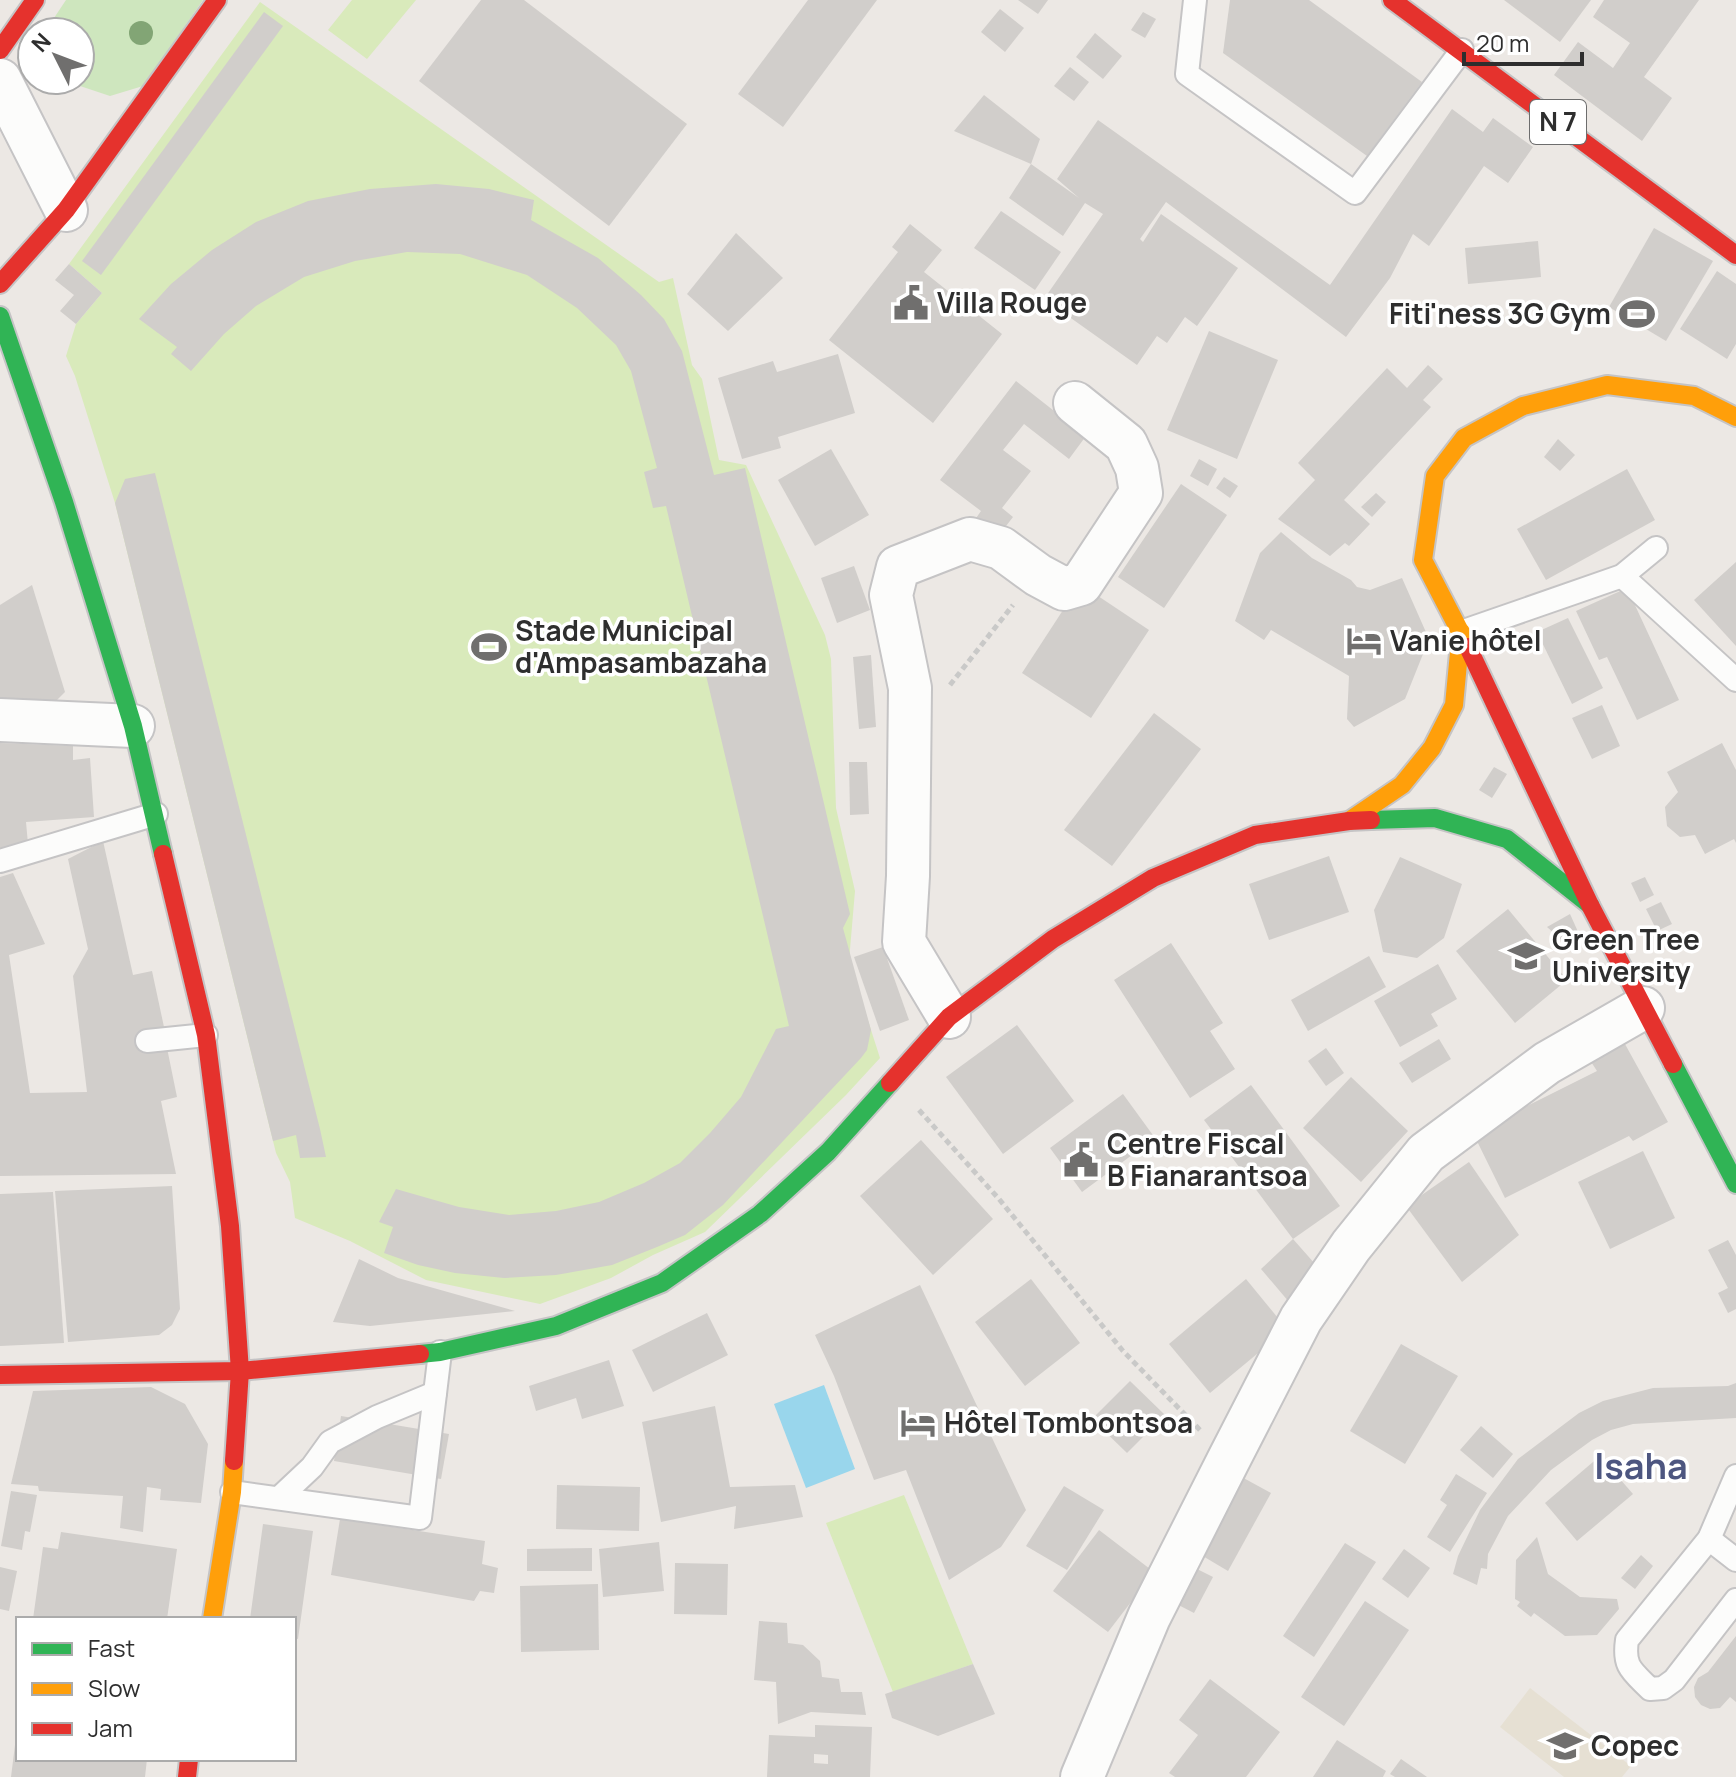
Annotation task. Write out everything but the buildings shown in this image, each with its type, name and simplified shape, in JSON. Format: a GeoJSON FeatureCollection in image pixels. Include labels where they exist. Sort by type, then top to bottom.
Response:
{"type":"FeatureCollection","features":[{"type":"Feature","properties":{"kind":"street"},"geometry":{"type":"LineString","coordinates":[[0,50],[35,0]]}},
{"type":"Feature","properties":{"kind":"street"},"geometry":{"type":"LineString","coordinates":[[0,284],[66,210],[217,0]]}},
{"type":"Feature","properties":{"kind":"street","name":"N 7"},"geometry":{"type":"LineString","coordinates":[[1392,0],[1736,255]]}},
{"type":"Feature","properties":{"kind":"street"},"geometry":{"type":"LineString","coordinates":[[0,80],[66,210]]}},
{"type":"Feature","properties":{"kind":"street"},"geometry":{"type":"LineString","coordinates":[[0,316],[64,502],[133,726],[206,1035],[230,1226],[240,1371],[232,1492],[212,1617]]}},
{"type":"Feature","properties":{"kind":"street"},"geometry":{"type":"LineString","coordinates":[[1736,417],[1694,396],[1607,385],[1523,406],[1464,438],[1435,476],[1423,560],[1461,632],[1590,905],[1736,1184]]}},
{"type":"Feature","properties":{"kind":"street"},"geometry":{"type":"LineString","coordinates":[[949,1017],[904,942],[908,876],[910,688],[891,595],[898,567],[970,539],[1001,548],[1038,575],[1064,589],[1081,584],[1141,493],[1137,468],[1126,444],[1075,403]]}},
{"type":"Feature","properties":{"kind":"street"},"geometry":{"type":"LineString","coordinates":[[1349,821],[1402,785],[1432,748],[1454,705],[1461,632]]}},
{"type":"Feature","properties":{"kind":"street"},"geometry":{"type":"LineString","coordinates":[[0,720],[133,726]]}},
{"type":"Feature","properties":{"kind":"street"},"geometry":{"type":"LineString","coordinates":[[0,1375],[240,1371],[440,1352],[556,1326],[662,1283],[760,1214],[828,1152],[949,1017],[1053,939],[1153,878],[1255,835],[1349,821],[1435,818],[1507,839],[1590,905]]}},
{"type":"Feature","properties":{"kind":"street"},"geometry":{"type":"LineString","coordinates":[[1082,1777],[1149,1617],[1229,1459],[1301,1319],[1351,1246],[1426,1153],[1547,1063],[1643,1008]]}},
{"type":"Feature","properties":{"kind":"lane"},"geometry":{"type":"LineString","coordinates":[[1195,0],[1187,74],[1355,193],[1462,50]]}},
{"type":"Feature","properties":{"kind":"lane"},"geometry":{"type":"LineString","coordinates":[[1461,632],[1622,576],[1656,548]]}},
{"type":"Feature","properties":{"kind":"lane"},"geometry":{"type":"LineString","coordinates":[[1622,576],[1736,680]]}},
{"type":"Feature","properties":{"kind":"lane"},"geometry":{"type":"LineString","coordinates":[[0,861],[156,814]]}},
{"type":"Feature","properties":{"kind":"lane"},"geometry":{"type":"LineString","coordinates":[[147,1041],[206,1035]]}},
{"type":"Feature","properties":{"kind":"lane"},"geometry":{"type":"LineString","coordinates":[[232,1492],[420,1518],[440,1352]]}},
{"type":"Feature","properties":{"kind":"lane"},"geometry":{"type":"LineString","coordinates":[[279,1498],[312,1467],[330,1442],[377,1417],[435,1393]]}},
{"type":"Feature","properties":{"kind":"lane"},"geometry":{"type":"LineString","coordinates":[[1736,1476],[1709,1539],[1627,1640],[1625,1657],[1630,1670],[1650,1689],[1663,1688],[1674,1680],[1736,1600]]}},
{"type":"Feature","properties":{"kind":"lane"},"geometry":{"type":"LineString","coordinates":[[1709,1539],[1736,1560]]}},
{"type":"Feature","properties":{"kind":"path"},"geometry":{"type":"LineString","coordinates":[[949,687],[1038,575]]}},
{"type":"Feature","properties":{"kind":"path"},"geometry":{"type":"LineString","coordinates":[[893,1081],[999,1199],[1123,1351],[1229,1459]]}},
{"type":"Feature","properties":{"kind":"shaded area","name":"Copec"},"geometry":{"type":"Polygon","coordinates":[[[1530,1688],[1631,1766],[1622,1777],[1564,1777],[1500,1727],[1530,1688]]]}},
{"type":"Feature","properties":{"kind":"green space"},"geometry":{"type":"Polygon","coordinates":[[[66,0],[203,0],[143,86],[110,96],[96,91],[96,16],[55,16],[66,0]]]}},
{"type":"Feature","properties":{"kind":"green space"},"geometry":{"type":"Polygon","coordinates":[[[352,0],[416,0],[367,59],[328,30],[352,0]]]}},
{"type":"Feature","properties":{"kind":"green space","name":"Stade Municipal d'Ampasambazaha"},"geometry":{"type":"Polygon","coordinates":[[[260,2],[659,282],[673,278],[692,365],[702,379],[719,460],[746,465],[825,635],[831,659],[836,808],[855,891],[849,961],[880,1058],[705,1232],[611,1278],[540,1304],[426,1280],[350,1241],[295,1218],[290,1182],[276,1153],[115,503],[66,356],[76,324],[102,293],[69,264],[260,2]]]}},
{"type":"Feature","properties":{"kind":"green space"},"geometry":{"type":"Polygon","coordinates":[[[904,1495],[973,1664],[893,1692],[826,1523],[904,1495]]]}},
{"type":"Feature","properties":{"kind":"water"},"geometry":{"type":"Polygon","coordinates":[[[824,1385],[855,1469],[806,1488],[774,1404],[824,1385]]]}},
{"type":"Feature","properties":{"kind":"traffic: fast"},"geometry":{"type":"LineString","coordinates":[[0,316],[64,502],[133,726],[163,854]]}},
{"type":"Feature","properties":{"kind":"traffic: fast"},"geometry":{"type":"LineString","coordinates":[[1371,820],[1435,818],[1507,839],[1590,905]]}},
{"type":"Feature","properties":{"kind":"traffic: fast"},"geometry":{"type":"LineString","coordinates":[[1673,1064],[1736,1184]]}},
{"type":"Feature","properties":{"kind":"traffic: fast"},"geometry":{"type":"LineString","coordinates":[[420,1354],[556,1326],[662,1283],[760,1214],[828,1152],[890,1083]]}},
{"type":"Feature","properties":{"kind":"traffic: slow"},"geometry":{"type":"LineString","coordinates":[[1468,647],[1423,560],[1435,476],[1464,438],[1523,406],[1607,385],[1694,396],[1736,417]]}},
{"type":"Feature","properties":{"kind":"traffic: slow"},"geometry":{"type":"LineString","coordinates":[[1349,821],[1402,785],[1432,748],[1454,705],[1461,632]]}},
{"type":"Feature","properties":{"kind":"traffic: slow"},"geometry":{"type":"LineString","coordinates":[[212,1617],[234,1461]]}},
{"type":"Feature","properties":{"kind":"traffic: jam"},"geometry":{"type":"LineString","coordinates":[[0,50],[35,0]]}},
{"type":"Feature","properties":{"kind":"traffic: jam"},"geometry":{"type":"LineString","coordinates":[[0,284],[66,210],[217,0]]}},
{"type":"Feature","properties":{"kind":"traffic: jam"},"geometry":{"type":"LineString","coordinates":[[1392,0],[1736,255]]}},
{"type":"Feature","properties":{"kind":"traffic: jam"},"geometry":{"type":"LineString","coordinates":[[1468,647],[1590,905],[1673,1064]]}},
{"type":"Feature","properties":{"kind":"traffic: jam"},"geometry":{"type":"LineString","coordinates":[[890,1083],[949,1017],[1053,939],[1153,878],[1255,835],[1371,820]]}},
{"type":"Feature","properties":{"kind":"traffic: jam"},"geometry":{"type":"LineString","coordinates":[[163,854],[206,1035],[230,1226],[240,1371],[234,1461]]}},
{"type":"Feature","properties":{"kind":"traffic: jam"},"geometry":{"type":"LineString","coordinates":[[0,1375],[240,1371],[420,1354]]}},
{"type":"Feature","properties":{"kind":"traffic: jam"},"geometry":{"type":"LineString","coordinates":[[187,1777],[189,1761]]}},
{"type":"Feature","properties":{"kind":"place","name":"Villa Rouge"},"geometry":{"type":"Point","coordinates":[911,303]}},
{"type":"Feature","properties":{"kind":"place","name":"Fiti'ness 3G Gym"},"geometry":{"type":"Point","coordinates":[1637,314]}},
{"type":"Feature","properties":{"kind":"place","name":"Vanie hôtel"},"geometry":{"type":"Point","coordinates":[1364,641]}},
{"type":"Feature","properties":{"kind":"place","name":"Stade Municipal d'Ampasambazaha"},"geometry":{"type":"Point","coordinates":[489,647]}},
{"type":"Feature","properties":{"kind":"place","name":"Green Tree University"},"geometry":{"type":"Point","coordinates":[1526,956]}},
{"type":"Feature","properties":{"kind":"place","name":"Centre Fiscal B Fianarantsoa"},"geometry":{"type":"Point","coordinates":[1081,1160]}},
{"type":"Feature","properties":{"kind":"place","name":"Hôtel Tombontsoa"},"geometry":{"type":"Point","coordinates":[918,1423]}},
{"type":"Feature","properties":{"kind":"place","name":"Copec"},"geometry":{"type":"Point","coordinates":[1565,1746]}},
{"type":"Feature","properties":{"kind":"district","name":"Isaha"},"geometry":{"type":"Point","coordinates":[1641,1466]}}]}
